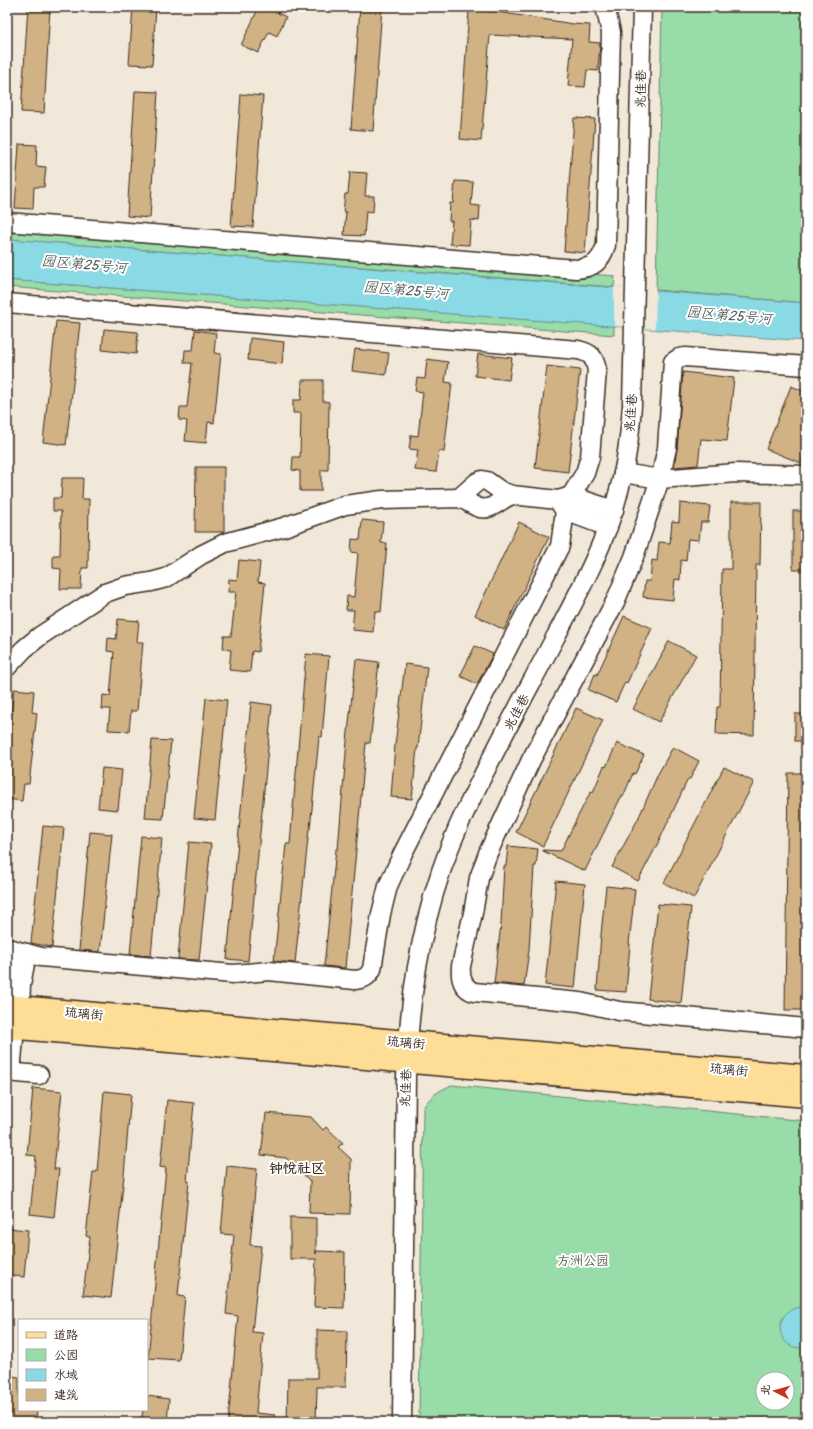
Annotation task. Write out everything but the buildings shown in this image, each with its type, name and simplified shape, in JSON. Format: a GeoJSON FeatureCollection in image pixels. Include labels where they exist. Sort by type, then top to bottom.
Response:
{"type":"FeatureCollection","features":[{"type":"Feature","properties":{"kind":"main road","name":"琉璃街"},"geometry":{"type":"LineString","coordinates":[[12,1017],[407,1052],[806,1096]]}},
{"type":"Feature","properties":{"kind":"main road","name":"琉璃街"},"geometry":{"type":"LineString","coordinates":[[407,1052],[806,1076]]}},
{"type":"Feature","properties":{"kind":"street"},"geometry":{"type":"LineString","coordinates":[[7,222],[576,269],[591,267],[598,262],[603,255],[606,245],[611,32],[605,7]]}},
{"type":"Feature","properties":{"kind":"street","name":"兆佳巷"},"geometry":{"type":"LineString","coordinates":[[402,1422],[404,1129],[407,1052],[415,976],[433,898],[443,865],[459,826],[488,764],[593,564],[614,510],[623,473],[630,425],[636,288],[642,7]]}},
{"type":"Feature","properties":{"kind":"street"},"geometry":{"type":"LineString","coordinates":[[7,303],[562,349],[586,352],[595,360],[597,370],[590,458],[585,473],[564,502],[560,546],[402,853],[388,886],[381,914],[372,970],[369,975],[363,979],[356,980],[269,971],[233,974],[41,957],[16,950]]}},
{"type":"Feature","properties":{"kind":"street"},"geometry":{"type":"LineString","coordinates":[[806,366],[685,357],[676,359],[672,368],[667,448],[660,479],[634,557],[615,602],[532,760],[488,853],[479,878],[460,973],[462,980],[470,991],[474,992],[580,1002],[619,1011],[806,1028]]}},
{"type":"Feature","properties":{"kind":"street"},"geometry":{"type":"LineString","coordinates":[[623,473],[660,479],[736,473],[806,475]]}},
{"type":"Feature","properties":{"kind":"street"},"geometry":{"type":"LineString","coordinates":[[459,498],[477,482],[482,480],[487,481],[512,495],[614,510]]}},
{"type":"Feature","properties":{"kind":"street"},"geometry":{"type":"LineString","coordinates":[[7,667],[24,649],[40,636],[105,593],[125,586],[152,582],[166,578],[201,555],[225,543],[284,527],[345,505],[382,500],[459,498],[476,506],[488,508],[495,506],[506,497],[512,495]]}},
{"type":"Feature","properties":{"kind":"street"},"geometry":{"type":"LineString","coordinates":[[564,502],[608,527]]}},
{"type":"Feature","properties":{"kind":"street"},"geometry":{"type":"LineString","coordinates":[[7,981],[16,950]]}},
{"type":"Feature","properties":{"kind":"street"},"geometry":{"type":"LineString","coordinates":[[16,950],[21,985],[12,1017],[9,1072],[39,1075]]}},
{"type":"Feature","properties":{"kind":"green space"},"geometry":{"type":"Polygon","coordinates":[[[662,7],[806,7],[806,303],[656,290],[662,7]]]}},
{"type":"Feature","properties":{"kind":"green space"},"geometry":{"type":"Polygon","coordinates":[[[7,227],[615,276],[614,287],[7,239],[7,227]]]}},
{"type":"Feature","properties":{"kind":"green space"},"geometry":{"type":"Polygon","coordinates":[[[7,280],[614,326],[614,335],[7,287],[7,280]]]}},
{"type":"Feature","properties":{"kind":"green space","name":"方洲公园"},"geometry":{"type":"Polygon","coordinates":[[[452,1085],[806,1121],[806,1422],[419,1422],[423,1108],[439,1091],[452,1085]]]}},
{"type":"Feature","properties":{"kind":"water","name":"园区第25号河"},"geometry":{"type":"Polygon","coordinates":[[[7,239],[806,303],[806,341],[7,280],[7,239]]]}},
{"type":"Feature","properties":{"kind":"water"},"geometry":{"type":"Polygon","coordinates":[[[802,1307],[806,1309],[806,1347],[796,1347],[788,1344],[783,1338],[780,1331],[781,1323],[784,1316],[791,1310],[802,1307]]]}},
{"type":"Feature","properties":{"kind":"pier"},"geometry":{"type":"Polygon","coordinates":[[[614,287],[656,290],[655,329],[614,326],[614,287]]]}},
{"type":"Feature","properties":{"kind":"district","name":"钟悦社区"},"geometry":{"type":"Point","coordinates":[297,1168]}}]}
